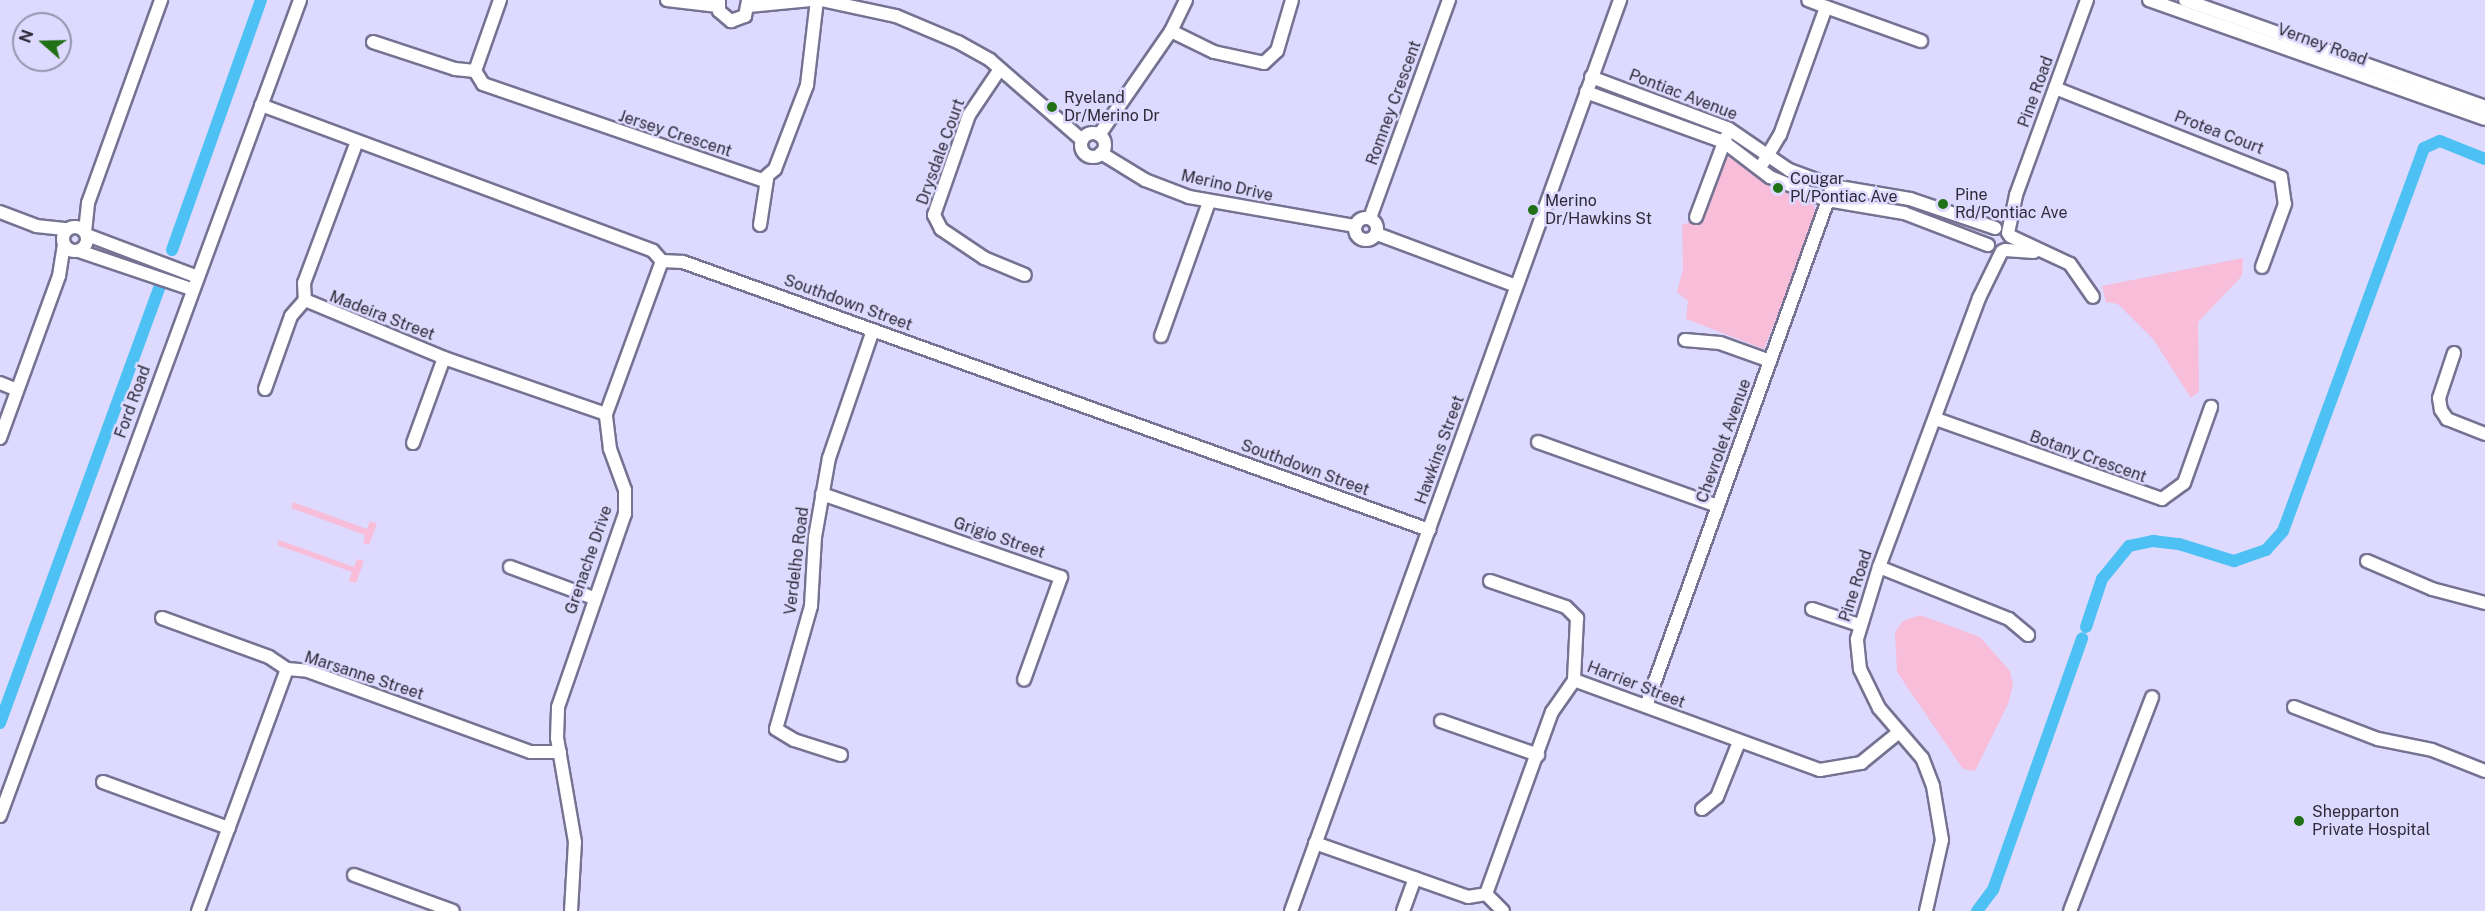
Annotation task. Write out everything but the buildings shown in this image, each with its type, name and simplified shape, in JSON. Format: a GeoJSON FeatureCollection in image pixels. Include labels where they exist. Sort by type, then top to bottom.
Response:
{"type":"FeatureCollection","features":[{"type":"Feature","properties":{"kind":"street"},"geometry":{"type":"LineString","coordinates":[[59,276],[78,251],[86,234],[88,203],[161,0]]}},
{"type":"Feature","properties":{"kind":"street","name":"Ford Road"},"geometry":{"type":"LineString","coordinates":[[0,816],[190,289],[300,0]]}},
{"type":"Feature","properties":{"kind":"street"},"geometry":{"type":"LineString","coordinates":[[373,42],[455,69],[475,71],[500,0]]}},
{"type":"Feature","properties":{"kind":"street"},"geometry":{"type":"LineString","coordinates":[[667,0],[718,3],[731,21],[741,19],[748,3],[811,0]]}},
{"type":"Feature","properties":{"kind":"street"},"geometry":{"type":"LineString","coordinates":[[760,225],[767,179],[775,170],[812,70],[819,0],[924,26],[1000,69],[1082,140],[1087,156],[1101,153],[1104,143],[1099,135],[1091,133],[1082,140]]}},
{"type":"Feature","properties":{"kind":"street"},"geometry":{"type":"LineString","coordinates":[[1099,135],[1172,31],[1186,0]]}},
{"type":"Feature","properties":{"kind":"street"},"geometry":{"type":"LineString","coordinates":[[1172,31],[1214,52],[1264,63],[1280,43],[1292,0]]}},
{"type":"Feature","properties":{"kind":"street","name":"Romney Crescent"},"geometry":{"type":"LineString","coordinates":[[1370,218],[1449,0]]}},
{"type":"Feature","properties":{"kind":"street","name":"Hawkins Street"},"geometry":{"type":"LineString","coordinates":[[1291,911],[1620,0]]}},
{"type":"Feature","properties":{"kind":"street"},"geometry":{"type":"LineString","coordinates":[[1808,0],[1921,41]]}},
{"type":"Feature","properties":{"kind":"street","name":"Pine Road"},"geometry":{"type":"LineString","coordinates":[[1926,911],[1938,871],[1940,814],[1922,759],[1879,708],[1860,669],[1860,625],[1879,567],[1936,419],[1979,298],[2003,250],[2002,231],[2087,0]]}},
{"type":"Feature","properties":{"kind":"street","name":"Verney Road"},"geometry":{"type":"LineString","coordinates":[[2149,0],[2485,119]]}},
{"type":"Feature","properties":{"kind":"street","name":"Verney Road"},"geometry":{"type":"LineString","coordinates":[[2185,0],[2485,107]]}},
{"type":"Feature","properties":{"kind":"street"},"geometry":{"type":"LineString","coordinates":[[1758,169],[1780,135],[1826,7]]}},
{"type":"Feature","properties":{"kind":"street","name":"Drysdale Court"},"geometry":{"type":"LineString","coordinates":[[1000,69],[969,115],[934,215],[941,229],[984,258],[1025,275]]}},
{"type":"Feature","properties":{"kind":"street","name":"Jersey Crescent"},"geometry":{"type":"LineString","coordinates":[[475,71],[483,84],[546,108],[767,179]]}},
{"type":"Feature","properties":{"kind":"street","name":"Pontiac Avenue"},"geometry":{"type":"LineString","coordinates":[[1592,77],[1729,129],[1767,157],[1833,186],[1910,199],[2002,231],[2038,253]]}},
{"type":"Feature","properties":{"kind":"street","name":"Protea Court"},"geometry":{"type":"LineString","coordinates":[[2055,88],[2281,177],[2285,204],[2262,267]]}},
{"type":"Feature","properties":{"kind":"street","name":"Pontiac Avenue"},"geometry":{"type":"LineString","coordinates":[[1586,92],[1724,142],[1758,169],[1827,200],[1904,213],[2003,250],[2038,253]]}},
{"type":"Feature","properties":{"kind":"street","name":"Southdown Street"},"geometry":{"type":"LineString","coordinates":[[261,105],[334,131],[356,144],[376,147],[653,251],[662,261],[683,262],[1429,530]]}},
{"type":"Feature","properties":{"kind":"street"},"geometry":{"type":"LineString","coordinates":[[1696,217],[1729,129]]}},
{"type":"Feature","properties":{"kind":"street","name":"Madeira Street"},"geometry":{"type":"LineString","coordinates":[[356,144],[304,283],[306,300],[444,358],[606,414]]}},
{"type":"Feature","properties":{"kind":"street","name":"Merino Drive"},"geometry":{"type":"LineString","coordinates":[[1101,153],[1146,180],[1209,202],[1355,226],[1364,240],[1377,234]]}},
{"type":"Feature","properties":{"kind":"street","name":"Chevrolet Avenue"},"geometry":{"type":"LineString","coordinates":[[1646,706],[1833,186]]}},
{"type":"Feature","properties":{"kind":"street"},"geometry":{"type":"LineString","coordinates":[[1161,336],[1209,202]]}},
{"type":"Feature","properties":{"kind":"street"},"geometry":{"type":"LineString","coordinates":[[0,438],[59,276],[63,244],[68,229],[88,203]]}},
{"type":"Feature","properties":{"kind":"street"},"geometry":{"type":"LineString","coordinates":[[0,212],[36,226],[78,251],[190,289]]}},
{"type":"Feature","properties":{"kind":"street"},"geometry":{"type":"LineString","coordinates":[[1355,226],[1362,218],[1370,218],[1377,234],[1516,286]]}},
{"type":"Feature","properties":{"kind":"street"},"geometry":{"type":"LineString","coordinates":[[36,226],[68,229],[86,234],[195,276]]}},
{"type":"Feature","properties":{"kind":"street","name":"Pine Road"},"geometry":{"type":"LineString","coordinates":[[1979,298],[1988,236],[2002,231]]}},
{"type":"Feature","properties":{"kind":"street"},"geometry":{"type":"LineString","coordinates":[[2038,253],[2070,264],[2093,297]]}},
{"type":"Feature","properties":{"kind":"street","name":"Grenache Drive"},"geometry":{"type":"LineString","coordinates":[[571,911],[575,842],[560,752],[558,707],[626,502],[610,449],[606,414],[662,261]]}},
{"type":"Feature","properties":{"kind":"street"},"geometry":{"type":"LineString","coordinates":[[265,389],[289,320],[306,300]]}},
{"type":"Feature","properties":{"kind":"street","name":"Verdelho Road"},"geometry":{"type":"LineString","coordinates":[[841,755],[794,740],[776,729],[812,606],[822,494],[829,458],[873,330]]}},
{"type":"Feature","properties":{"kind":"street"},"geometry":{"type":"LineString","coordinates":[[1685,340],[1720,343],[1770,362]]}},
{"type":"Feature","properties":{"kind":"street"},"geometry":{"type":"LineString","coordinates":[[2454,353],[2439,398],[2442,410],[2447,419],[2485,434]]}},
{"type":"Feature","properties":{"kind":"street"},"geometry":{"type":"LineString","coordinates":[[413,443],[444,358]]}},
{"type":"Feature","properties":{"kind":"street"},"geometry":{"type":"LineString","coordinates":[[0,383],[17,390]]}},
{"type":"Feature","properties":{"kind":"street","name":"Botany Crescent"},"geometry":{"type":"LineString","coordinates":[[1936,419],[2162,499],[2184,483],[2211,407]]}},
{"type":"Feature","properties":{"kind":"street"},"geometry":{"type":"LineString","coordinates":[[1538,442],[1719,506]]}},
{"type":"Feature","properties":{"kind":"street","name":"Grigio Street"},"geometry":{"type":"LineString","coordinates":[[822,494],[1061,577],[1024,680]]}},
{"type":"Feature","properties":{"kind":"street"},"geometry":{"type":"LineString","coordinates":[[2367,561],[2432,589],[2485,603]]}},
{"type":"Feature","properties":{"kind":"street"},"geometry":{"type":"LineString","coordinates":[[510,567],[594,598]]}},
{"type":"Feature","properties":{"kind":"street"},"geometry":{"type":"LineString","coordinates":[[1879,567],[2009,619],[2028,635]]}},
{"type":"Feature","properties":{"kind":"street"},"geometry":{"type":"LineString","coordinates":[[1490,581],[1566,607],[1577,618],[1574,680]]}},
{"type":"Feature","properties":{"kind":"street"},"geometry":{"type":"LineString","coordinates":[[1812,609],[1860,625]]}},
{"type":"Feature","properties":{"kind":"street","name":"Marsanne Street"},"geometry":{"type":"LineString","coordinates":[[162,618],[269,657],[287,669],[308,671],[531,752],[560,752]]}},
{"type":"Feature","properties":{"kind":"street"},"geometry":{"type":"LineString","coordinates":[[198,911],[287,669]]}},
{"type":"Feature","properties":{"kind":"street","name":"Harrier Street"},"geometry":{"type":"LineString","coordinates":[[1486,894],[1552,712],[1574,680],[1820,770],[1841,770],[1861,764],[1899,732]]}},
{"type":"Feature","properties":{"kind":"street"},"geometry":{"type":"LineString","coordinates":[[2070,911],[2152,697]]}},
{"type":"Feature","properties":{"kind":"street"},"geometry":{"type":"LineString","coordinates":[[2294,706],[2378,739],[2450,755],[2485,771]]}},
{"type":"Feature","properties":{"kind":"street"},"geometry":{"type":"LineString","coordinates":[[1441,721],[1538,755]]}},
{"type":"Feature","properties":{"kind":"street"},"geometry":{"type":"LineString","coordinates":[[1702,809],[1717,797],[1739,742]]}},
{"type":"Feature","properties":{"kind":"street"},"geometry":{"type":"LineString","coordinates":[[103,782],[229,828]]}},
{"type":"Feature","properties":{"kind":"street"},"geometry":{"type":"LineString","coordinates":[[1315,843],[1468,897],[1486,894],[1503,911]]}},
{"type":"Feature","properties":{"kind":"street"},"geometry":{"type":"LineString","coordinates":[[354,875],[453,911]]}},
{"type":"Feature","properties":{"kind":"street"},"geometry":{"type":"LineString","coordinates":[[1403,911],[1415,878]]}},
{"type":"Feature","properties":{"kind":"shaded area"},"geometry":{"type":"Polygon","coordinates":[[[1735,154],[1766,181],[1814,203],[1815,219],[1764,349],[1686,319],[1688,301],[1677,292],[1683,269],[1682,225],[1700,219],[1722,161],[1735,154]]]}},
{"type":"Feature","properties":{"kind":"shaded area"},"geometry":{"type":"Polygon","coordinates":[[[2243,258],[2242,276],[2198,322],[2199,392],[2191,398],[2153,339],[2118,304],[2106,302],[2102,286],[2243,258]]]}},
{"type":"Feature","properties":{"kind":"shaded area"},"geometry":{"type":"Polygon","coordinates":[[[293,502],[367,529],[370,521],[377,524],[369,545],[363,543],[365,535],[291,508],[293,502]]]}},
{"type":"Feature","properties":{"kind":"shaded area"},"geometry":{"type":"Polygon","coordinates":[[[279,540],[354,567],[357,559],[364,561],[356,583],[349,581],[352,572],[277,545],[279,540]]]}},
{"type":"Feature","properties":{"kind":"shaded area"},"geometry":{"type":"Polygon","coordinates":[[[1920,615],[1980,637],[2010,671],[2013,685],[2008,704],[1975,771],[1963,769],[1897,672],[1895,632],[1903,621],[1920,615]]]}},
{"type":"Feature","properties":{"kind":"waterway"},"geometry":{"type":"LineString","coordinates":[[172,250],[261,0]]}},
{"type":"Feature","properties":{"kind":"waterway"},"geometry":{"type":"LineString","coordinates":[[2086,627],[2102,579],[2129,546],[2153,541],[2179,544],[2234,561],[2266,550],[2283,531],[2424,148],[2440,141],[2485,159]]}},
{"type":"Feature","properties":{"kind":"waterway"},"geometry":{"type":"LineString","coordinates":[[0,723],[160,285]]}},
{"type":"Feature","properties":{"kind":"waterway"},"geometry":{"type":"LineString","coordinates":[[1977,911],[1993,890],[2082,638]]}},
{"type":"Feature","properties":{"kind":"place","name":"Ryeland Dr/Merino Dr"},"geometry":{"type":"Point","coordinates":[1052,107]}},
{"type":"Feature","properties":{"kind":"place","name":"Cougar Pl/Pontiac Ave"},"geometry":{"type":"Point","coordinates":[1778,188]}},
{"type":"Feature","properties":{"kind":"place","name":"Pine Rd/Pontiac Ave"},"geometry":{"type":"Point","coordinates":[1943,204]}},
{"type":"Feature","properties":{"kind":"place","name":"Merino Dr/Hawkins St"},"geometry":{"type":"Point","coordinates":[1533,210]}},
{"type":"Feature","properties":{"kind":"place","name":"Shepparton Private Hospital"},"geometry":{"type":"Point","coordinates":[2299,821]}}]}
